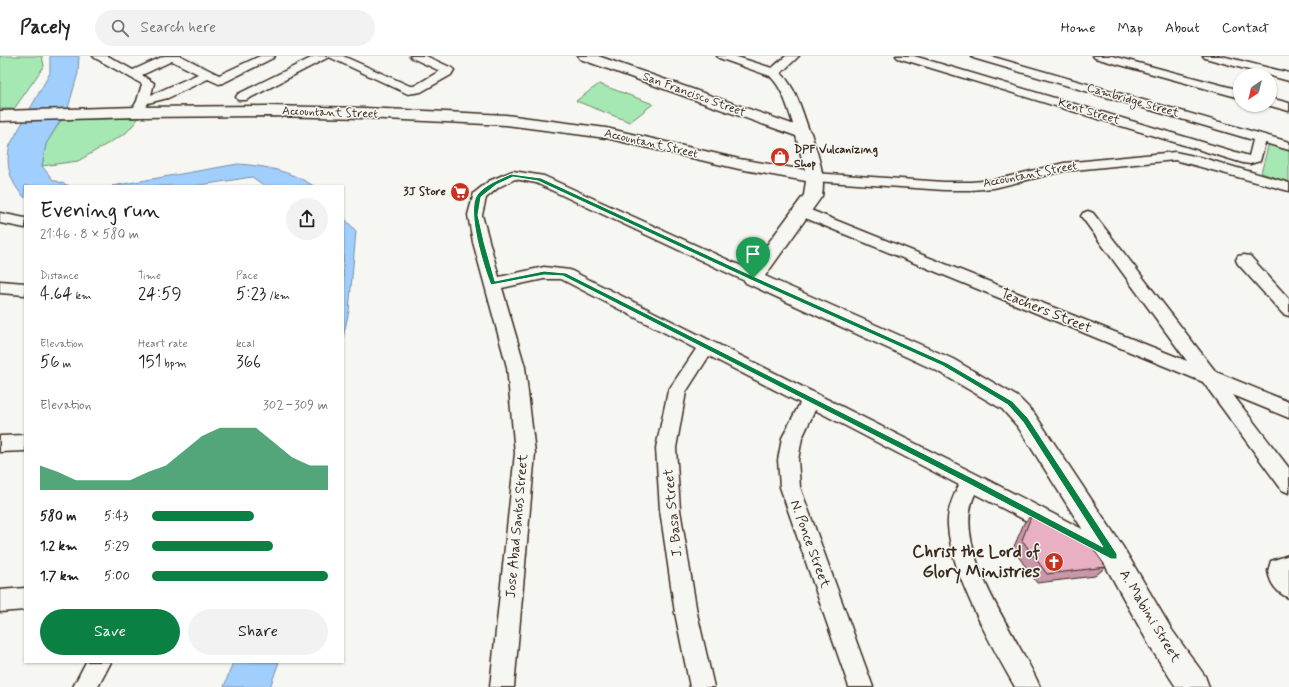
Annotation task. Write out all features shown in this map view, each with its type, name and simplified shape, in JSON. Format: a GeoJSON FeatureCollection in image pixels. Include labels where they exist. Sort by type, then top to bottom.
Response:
{"type":"FeatureCollection","features":[{"type":"Feature","properties":{"kind":"street"},"geometry":{"type":"LineString","coordinates":[[99,56],[134,74],[148,84],[140,106]]}},
{"type":"Feature","properties":{"kind":"street"},"geometry":{"type":"LineString","coordinates":[[134,74],[173,56],[216,79],[221,79],[269,56]]}},
{"type":"Feature","properties":{"kind":"street"},"geometry":{"type":"LineString","coordinates":[[242,97],[324,56]]}},
{"type":"Feature","properties":{"kind":"street"},"geometry":{"type":"LineString","coordinates":[[334,56],[408,90],[417,89],[448,70],[416,56]]}},
{"type":"Feature","properties":{"kind":"street","name":"San Francisco Street"},"geometry":{"type":"LineString","coordinates":[[585,56],[803,133]]}},
{"type":"Feature","properties":{"kind":"street"},"geometry":{"type":"LineString","coordinates":[[723,56],[774,73],[783,82],[803,133],[814,177],[815,190],[813,196],[803,212],[753,278]]}},
{"type":"Feature","properties":{"kind":"street"},"geometry":{"type":"LineString","coordinates":[[774,73],[793,56]]}},
{"type":"Feature","properties":{"kind":"street","name":"Kent Street"},"geometry":{"type":"LineString","coordinates":[[902,56],[1247,160],[1254,158],[1260,138]]}},
{"type":"Feature","properties":{"kind":"street","name":"Cambridge Street"},"geometry":{"type":"LineString","coordinates":[[977,56],[1289,146]]}},
{"type":"Feature","properties":{"kind":"street"},"geometry":{"type":"LineString","coordinates":[[1003,86],[1025,56]]}},
{"type":"Feature","properties":{"kind":"street"},"geometry":{"type":"LineString","coordinates":[[1099,56],[1233,92]]}},
{"type":"Feature","properties":{"kind":"street"},"geometry":{"type":"LineString","coordinates":[[1209,56],[1289,77]]}},
{"type":"Feature","properties":{"kind":"street"},"geometry":{"type":"LineString","coordinates":[[140,106],[207,74]]}},
{"type":"Feature","properties":{"kind":"street"},"geometry":{"type":"LineString","coordinates":[[1277,104],[1289,107]]}},
{"type":"Feature","properties":{"kind":"street","name":"Accountant Street"},"geometry":{"type":"LineString","coordinates":[[4,117],[68,114],[140,106],[506,120],[606,133],[739,164],[814,177],[944,186],[971,186],[1000,183],[1042,171],[1071,166],[1175,156],[1198,161],[1289,187]]}},
{"type":"Feature","properties":{"kind":"street","name":"A. Mabini Street"},"geometry":{"type":"LineString","coordinates":[[513,175],[539,179],[945,365],[1010,403],[1026,420],[1114,556],[1162,640],[1194,687]]}},
{"type":"Feature","properties":{"kind":"street","name":"Jose Abad Santos Street"},"geometry":{"type":"LineString","coordinates":[[502,687],[525,453],[516,367],[481,242],[475,215],[479,196],[494,184],[513,175]]}},
{"type":"Feature","properties":{"kind":"street","name":"Teachers Street"},"geometry":{"type":"LineString","coordinates":[[803,212],[1289,410]]}},
{"type":"Feature","properties":{"kind":"street"},"geometry":{"type":"LineString","coordinates":[[1088,216],[1289,484]]}},
{"type":"Feature","properties":{"kind":"street"},"geometry":{"type":"LineString","coordinates":[[0,218],[24,223]]}},
{"type":"Feature","properties":{"kind":"street"},"geometry":{"type":"LineString","coordinates":[[1244,260],[1288,308]]}},
{"type":"Feature","properties":{"kind":"street"},"geometry":{"type":"LineString","coordinates":[[493,284],[544,273],[564,274],[971,481],[1114,556]]}},
{"type":"Feature","properties":{"kind":"street"},"geometry":{"type":"LineString","coordinates":[[0,287],[24,289]]}},
{"type":"Feature","properties":{"kind":"street","name":"J. Basa Street"},"geometry":{"type":"LineString","coordinates":[[702,687],[686,613],[670,510],[666,448],[678,391],[706,347]]}},
{"type":"Feature","properties":{"kind":"street","name":"N. Ponce Street"},"geometry":{"type":"LineString","coordinates":[[811,400],[792,438],[788,460],[790,487],[862,687]]}},
{"type":"Feature","properties":{"kind":"street"},"geometry":{"type":"LineString","coordinates":[[0,444],[24,443]]}},
{"type":"Feature","properties":{"kind":"street"},"geometry":{"type":"LineString","coordinates":[[971,481],[960,507],[959,532],[963,551],[991,616],[1028,687]]}},
{"type":"Feature","properties":{"kind":"street"},"geometry":{"type":"LineString","coordinates":[[1289,565],[1279,568],[1278,571],[1280,577],[1289,587]]}},
{"type":"Feature","properties":{"kind":"street"},"geometry":{"type":"LineString","coordinates":[[0,601],[24,600]]}},
{"type":"Feature","properties":{"kind":"street"},"geometry":{"type":"LineString","coordinates":[[85,687],[98,663]]}},
{"type":"Feature","properties":{"kind":"green space"},"geometry":{"type":"Polygon","coordinates":[[[0,56],[42,56],[44,66],[14,109],[0,109],[0,56]]]}},
{"type":"Feature","properties":{"kind":"green space"},"geometry":{"type":"Polygon","coordinates":[[[599,84],[653,104],[630,122],[576,101],[599,84]]]}},
{"type":"Feature","properties":{"kind":"green space"},"geometry":{"type":"Polygon","coordinates":[[[139,118],[126,133],[78,161],[42,166],[46,144],[61,120],[139,118]]]}},
{"type":"Feature","properties":{"kind":"green space"},"geometry":{"type":"Polygon","coordinates":[[[1269,143],[1289,149],[1289,182],[1261,173],[1269,143]]]}},
{"type":"Feature","properties":{"kind":"water"},"geometry":{"type":"Polygon","coordinates":[[[50,56],[79,56],[78,73],[68,108],[46,144],[42,166],[53,180],[67,185],[24,185],[24,197],[12,180],[10,173],[8,160],[10,145],[50,73],[50,56]]]}},
{"type":"Feature","properties":{"kind":"water"},"geometry":{"type":"Polygon","coordinates":[[[238,164],[278,170],[312,185],[264,185],[252,177],[200,185],[118,185],[238,164]]]}},
{"type":"Feature","properties":{"kind":"water"},"geometry":{"type":"Polygon","coordinates":[[[344,218],[356,231],[349,311],[344,333],[344,218]]]}},
{"type":"Feature","properties":{"kind":"water"},"geometry":{"type":"Polygon","coordinates":[[[233,663],[279,663],[270,687],[224,687],[233,663]]]}},
{"type":"Feature","properties":{"kind":"building","name":"Christ the Lord of Glory Ministries"},"geometry":{"type":"Polygon","coordinates":[[[1032,514],[1087,540],[1106,567],[1047,574],[1022,540],[1032,514]]]}},
{"type":"Feature","properties":{"kind":"place","name":"DPF Vulcanizing Shop"},"geometry":{"type":"Point","coordinates":[780,157]}},
{"type":"Feature","properties":{"kind":"place","name":"3J Store"},"geometry":{"type":"Point","coordinates":[460,192]}},
{"type":"Feature","properties":{"kind":"place","name":"Christ the Lord of Glory Ministries"},"geometry":{"type":"Point","coordinates":[1054,562]}},
{"type":"Feature","properties":{"kind":"route"},"geometry":{"type":"LineString","coordinates":[[513,175],[539,179],[753,278],[945,365],[1010,403],[1026,420],[1114,556],[971,481],[706,347],[583,282],[564,274],[544,273],[493,284],[475,215],[479,196],[494,184],[513,175]]}}]}
